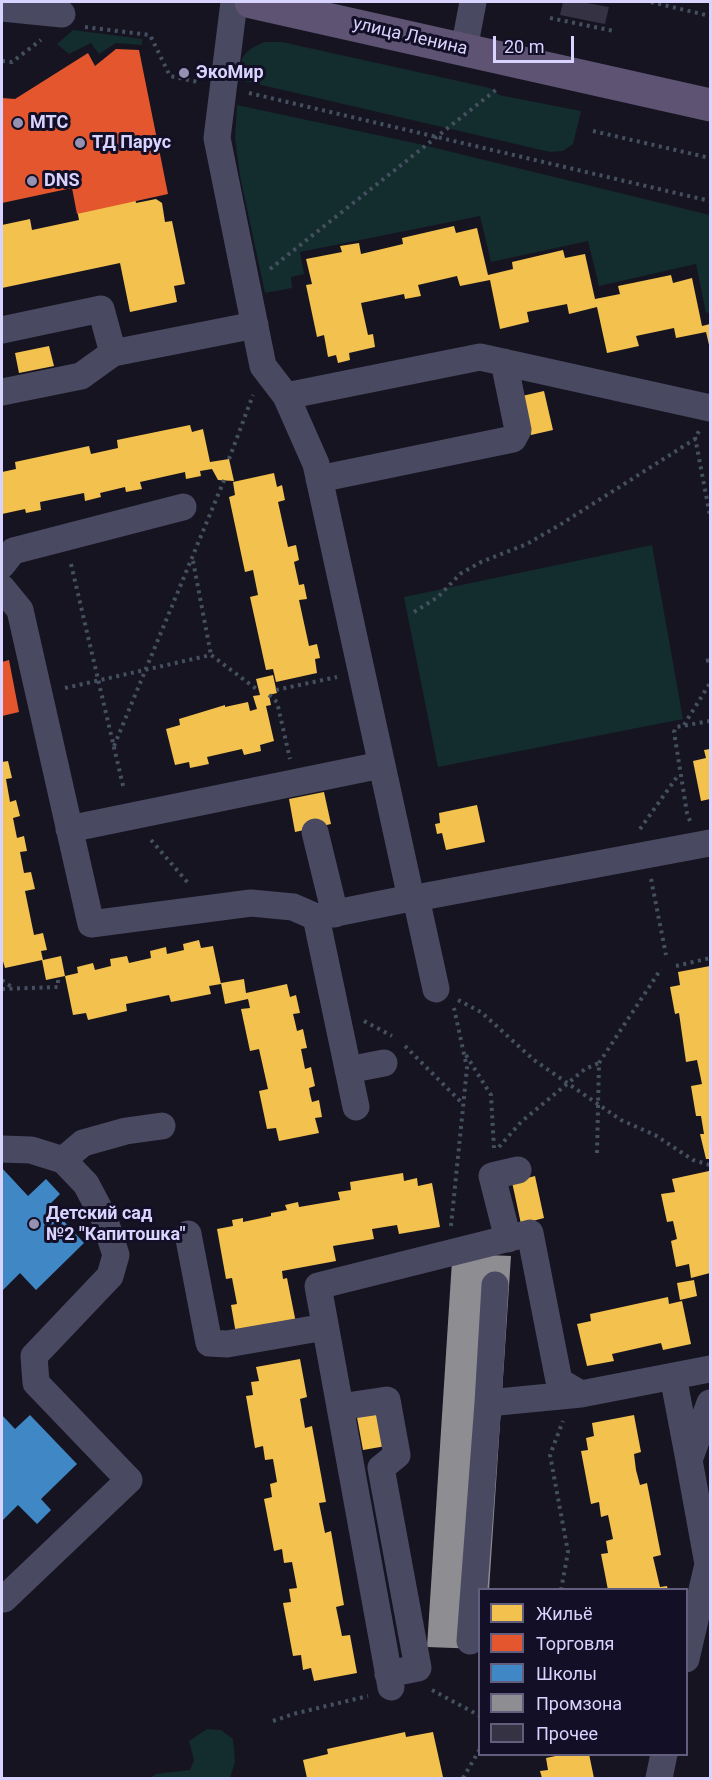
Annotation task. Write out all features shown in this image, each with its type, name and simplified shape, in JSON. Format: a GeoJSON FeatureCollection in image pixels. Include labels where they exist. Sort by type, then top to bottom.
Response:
{"type":"FeatureCollection","features":[{"type":"Feature","properties":{"kind":"main road","name":"улица Ленина"},"geometry":{"type":"LineString","coordinates":[[251,2],[711,105]]}},
{"type":"Feature","properties":{"kind":"lane"},"geometry":{"type":"LineString","coordinates":[[234,2],[217,138],[263,366],[286,396],[316,464],[381,765],[436,989]]}},
{"type":"Feature","properties":{"kind":"lane"},"geometry":{"type":"LineString","coordinates":[[464,49],[473,2]]}},
{"type":"Feature","properties":{"kind":"lane"},"geometry":{"type":"LineString","coordinates":[[2,8],[68,19]]}},
{"type":"Feature","properties":{"kind":"lane"},"geometry":{"type":"LineString","coordinates":[[2,330],[101,309],[113,353]]}},
{"type":"Feature","properties":{"kind":"lane"},"geometry":{"type":"LineString","coordinates":[[2,392],[81,376],[113,353],[255,325]]}},
{"type":"Feature","properties":{"kind":"lane"},"geometry":{"type":"LineString","coordinates":[[286,396],[480,357],[700,414]]}},
{"type":"Feature","properties":{"kind":"lane"},"geometry":{"type":"LineString","coordinates":[[319,479],[513,439],[518,430],[504,362]]}},
{"type":"Feature","properties":{"kind":"lane"},"geometry":{"type":"LineString","coordinates":[[2,564],[13,551],[183,507]]}},
{"type":"Feature","properties":{"kind":"lane"},"geometry":{"type":"LineString","coordinates":[[2,588],[20,610],[91,924],[251,903],[293,907],[325,916],[706,843]]}},
{"type":"Feature","properties":{"kind":"lane"},"geometry":{"type":"LineString","coordinates":[[69,829],[381,765]]}},
{"type":"Feature","properties":{"kind":"lane"},"geometry":{"type":"LineString","coordinates":[[315,832],[325,916],[348,1070],[356,1107]]}},
{"type":"Feature","properties":{"kind":"lane"},"geometry":{"type":"LineString","coordinates":[[348,1070],[384,1063]]}},
{"type":"Feature","properties":{"kind":"lane"},"geometry":{"type":"LineString","coordinates":[[63,1160],[83,1143],[126,1131],[162,1126]]}},
{"type":"Feature","properties":{"kind":"lane"},"geometry":{"type":"LineString","coordinates":[[2,1149],[30,1150],[63,1160],[86,1184],[104,1218],[116,1255],[110,1276],[34,1356],[36,1383],[129,1480],[4,1599],[2,1597]]}},
{"type":"Feature","properties":{"kind":"lane"},"geometry":{"type":"LineString","coordinates":[[508,1239],[492,1176],[518,1170]]}},
{"type":"Feature","properties":{"kind":"lane"},"geometry":{"type":"LineString","coordinates":[[340,1407],[387,1400],[397,1455],[381,1468],[418,1668],[389,1680],[318,1286],[530,1233],[559,1381],[581,1394]]}},
{"type":"Feature","properties":{"kind":"lane"},"geometry":{"type":"LineString","coordinates":[[188,1234],[209,1343],[227,1344],[325,1327]]}},
{"type":"Feature","properties":{"kind":"lane"},"geometry":{"type":"LineString","coordinates":[[470,1641],[495,1285]]}},
{"type":"Feature","properties":{"kind":"lane"},"geometry":{"type":"LineString","coordinates":[[488,1403],[581,1394],[711,1369]]}},
{"type":"Feature","properties":{"kind":"lane"},"geometry":{"type":"LineString","coordinates":[[673,1376],[708,1564],[688,1654]]}},
{"type":"Feature","properties":{"kind":"lane"},"geometry":{"type":"LineString","coordinates":[[689,1460],[711,1403]]}},
{"type":"Feature","properties":{"kind":"lane"},"geometry":{"type":"LineString","coordinates":[[659,1779],[664,1756]]}},
{"type":"Feature","properties":{"kind":"path"},"geometry":{"type":"LineString","coordinates":[[651,2],[711,16]]}},
{"type":"Feature","properties":{"kind":"path"},"geometry":{"type":"LineString","coordinates":[[550,18],[614,31]]}},
{"type":"Feature","properties":{"kind":"path"},"geometry":{"type":"LineString","coordinates":[[68,19],[150,35],[170,76],[439,136],[711,201]]}},
{"type":"Feature","properties":{"kind":"path"},"geometry":{"type":"LineString","coordinates":[[2,61],[12,62],[46,36]]}},
{"type":"Feature","properties":{"kind":"path"},"geometry":{"type":"LineString","coordinates":[[247,287],[497,89],[508,91]]}},
{"type":"Feature","properties":{"kind":"path"},"geometry":{"type":"LineString","coordinates":[[593,131],[711,158]]}},
{"type":"Feature","properties":{"kind":"path"},"geometry":{"type":"LineString","coordinates":[[229,459],[263,366]]}},
{"type":"Feature","properties":{"kind":"path"},"geometry":{"type":"LineString","coordinates":[[700,414],[695,439],[710,515]]}},
{"type":"Feature","properties":{"kind":"path"},"geometry":{"type":"LineString","coordinates":[[414,612],[438,597],[460,574],[481,562],[537,538],[695,439],[700,414]]}},
{"type":"Feature","properties":{"kind":"path"},"geometry":{"type":"LineString","coordinates":[[113,746],[147,670],[225,478]]}},
{"type":"Feature","properties":{"kind":"path"},"geometry":{"type":"LineString","coordinates":[[64,538],[130,817],[210,907]]}},
{"type":"Feature","properties":{"kind":"path"},"geometry":{"type":"LineString","coordinates":[[193,559],[211,655],[259,691]]}},
{"type":"Feature","properties":{"kind":"path"},"geometry":{"type":"LineString","coordinates":[[39,694],[211,655]]}},
{"type":"Feature","properties":{"kind":"path"},"geometry":{"type":"LineString","coordinates":[[276,690],[361,672]]}},
{"type":"Feature","properties":{"kind":"path"},"geometry":{"type":"LineString","coordinates":[[684,726],[711,683]]}},
{"type":"Feature","properties":{"kind":"path"},"geometry":{"type":"LineString","coordinates":[[269,695],[277,702],[296,783]]}},
{"type":"Feature","properties":{"kind":"path"},"geometry":{"type":"LineString","coordinates":[[706,843],[687,813],[674,732],[676,727],[711,721]]}},
{"type":"Feature","properties":{"kind":"path"},"geometry":{"type":"LineString","coordinates":[[618,860],[654,814],[680,773]]}},
{"type":"Feature","properties":{"kind":"path"},"geometry":{"type":"LineString","coordinates":[[646,855],[666,955]]}},
{"type":"Feature","properties":{"kind":"path"},"geometry":{"type":"LineString","coordinates":[[676,966],[711,958]]}},
{"type":"Feature","properties":{"kind":"path"},"geometry":{"type":"LineString","coordinates":[[464,1051],[491,1095],[494,1114],[494,1152],[521,1122],[585,1069],[599,1062],[661,969]]}},
{"type":"Feature","properties":{"kind":"path"},"geometry":{"type":"LineString","coordinates":[[2,989],[58,987],[58,978]]}},
{"type":"Feature","properties":{"kind":"path"},"geometry":{"type":"LineString","coordinates":[[2,980],[13,988]]}},
{"type":"Feature","properties":{"kind":"path"},"geometry":{"type":"LineString","coordinates":[[448,1254],[467,1068],[452,997],[481,1012],[534,1060],[621,1120],[655,1135],[693,1160],[711,1165]]}},
{"type":"Feature","properties":{"kind":"path"},"geometry":{"type":"LineString","coordinates":[[597,1153],[599,1062]]}},
{"type":"Feature","properties":{"kind":"path"},"geometry":{"type":"LineString","coordinates":[[561,1588],[568,1552],[550,1455],[570,1401],[581,1394]]}},
{"type":"Feature","properties":{"kind":"path"},"geometry":{"type":"LineString","coordinates":[[463,1779],[478,1753]]}},
{"type":"Feature","properties":{"kind":"green space"},"geometry":{"type":"Polygon","coordinates":[[[73,30],[142,39],[142,45],[116,43],[99,54],[91,43],[69,54],[57,44],[73,30]]]}},
{"type":"Feature","properties":{"kind":"green space"},"geometry":{"type":"Polygon","coordinates":[[[264,42],[282,42],[490,88],[499,95],[581,111],[573,144],[563,151],[550,152],[240,80],[242,58],[250,49],[264,42]]]}},
{"type":"Feature","properties":{"kind":"green space"},"geometry":{"type":"Polygon","coordinates":[[[237,105],[419,144],[710,215],[710,312],[706,313],[696,264],[599,286],[588,241],[491,262],[480,216],[300,252],[304,274],[291,277],[292,288],[265,293],[240,176],[235,138],[237,105]]]}},
{"type":"Feature","properties":{"kind":"green space"},"geometry":{"type":"Polygon","coordinates":[[[652,545],[683,719],[438,767],[404,597],[652,545]]]}},
{"type":"Feature","properties":{"kind":"green space"},"geometry":{"type":"Polygon","coordinates":[[[207,1729],[221,1730],[233,1739],[235,1762],[230,1778],[150,1778],[156,1774],[190,1770],[194,1760],[189,1741],[207,1729]]]}},
{"type":"Feature","properties":{"kind":"building: Жильё"},"geometry":{"type":"Polygon","coordinates":[[[135,197],[136,203],[156,199],[162,203],[165,222],[172,221],[185,284],[174,286],[177,302],[130,312],[120,263],[2,288],[2,225],[30,219],[32,230],[79,220],[77,209],[135,197]]]}},
{"type":"Feature","properties":{"kind":"building: Жильё"},"geometry":{"type":"Polygon","coordinates":[[[454,226],[456,233],[477,228],[488,275],[513,269],[512,262],[563,250],[565,258],[585,254],[595,299],[620,294],[618,286],[671,275],[673,283],[692,278],[702,326],[710,324],[710,349],[706,332],[676,338],[674,328],[636,336],[639,346],[607,353],[597,307],[569,314],[567,304],[527,312],[529,322],[500,329],[490,280],[460,286],[457,276],[418,285],[421,296],[405,299],[404,294],[361,303],[368,335],[373,334],[375,347],[349,353],[350,360],[338,363],[336,355],[328,357],[324,335],[317,337],[306,285],[312,284],[306,259],[342,252],[340,246],[359,243],[361,254],[403,244],[402,238],[454,226]]]}},
{"type":"Feature","properties":{"kind":"building: Жильё"},"geometry":{"type":"Polygon","coordinates":[[[49,346],[54,366],[19,373],[15,353],[49,346]]]}},
{"type":"Feature","properties":{"kind":"building: Жильё"},"geometry":{"type":"Polygon","coordinates":[[[544,391],[553,430],[531,435],[522,396],[544,391]]]}},
{"type":"Feature","properties":{"kind":"building: Жильё"},"geometry":{"type":"Polygon","coordinates":[[[190,425],[192,432],[203,429],[210,462],[229,459],[234,481],[218,480],[212,469],[200,471],[201,476],[186,479],[185,472],[140,482],[142,489],[126,492],[125,487],[100,493],[101,497],[85,501],[84,493],[40,502],[41,510],[26,513],[25,509],[2,514],[2,472],[16,469],[15,462],[89,446],[91,454],[118,448],[117,440],[190,425]]]}},
{"type":"Feature","properties":{"kind":"building: Жильё"},"geometry":{"type":"Polygon","coordinates":[[[274,473],[277,487],[282,485],[285,500],[278,502],[288,547],[296,545],[299,560],[294,562],[299,585],[304,584],[307,599],[299,600],[309,646],[317,644],[320,658],[315,659],[317,673],[276,682],[273,669],[266,670],[250,597],[258,595],[253,570],[245,572],[229,497],[235,495],[233,482],[274,473]]]}},
{"type":"Feature","properties":{"kind":"building: Жильё"},"geometry":{"type":"Polygon","coordinates":[[[273,675],[277,693],[269,695],[271,705],[266,706],[274,741],[260,745],[261,751],[244,755],[242,749],[207,757],[209,764],[190,768],[189,762],[175,765],[166,729],[180,725],[179,719],[225,705],[225,707],[248,702],[250,711],[257,709],[253,696],[260,695],[256,679],[273,675]]]}},
{"type":"Feature","properties":{"kind":"building: Жильё"},"geometry":{"type":"Polygon","coordinates":[[[710,749],[710,799],[701,801],[693,761],[706,758],[704,750],[710,749]]]}},
{"type":"Feature","properties":{"kind":"building: Жильё"},"geometry":{"type":"Polygon","coordinates":[[[8,761],[12,778],[6,779],[10,802],[16,800],[20,816],[13,818],[17,838],[24,836],[27,851],[20,852],[24,873],[31,872],[35,889],[25,891],[34,935],[43,933],[47,950],[41,951],[43,960],[61,956],[65,976],[46,980],[42,960],[5,968],[2,958],[2,762],[8,761]]]}},
{"type":"Feature","properties":{"kind":"building: Жильё"},"geometry":{"type":"Polygon","coordinates":[[[324,792],[331,824],[295,832],[289,799],[324,792]]]}},
{"type":"Feature","properties":{"kind":"building: Жильё"},"geometry":{"type":"Polygon","coordinates":[[[477,805],[485,842],[446,850],[442,833],[437,834],[435,824],[440,823],[439,813],[477,805]]]}},
{"type":"Feature","properties":{"kind":"building: Жильё"},"geometry":{"type":"Polygon","coordinates":[[[199,940],[201,948],[213,946],[221,984],[209,986],[211,994],[171,1002],[169,995],[126,1004],[127,1011],[88,1020],[86,1013],[73,1015],[65,976],[78,973],[77,967],[93,963],[95,970],[111,966],[110,959],[127,956],[129,963],[151,958],[150,951],[166,947],[167,954],[184,950],[183,944],[199,940]]]}},
{"type":"Feature","properties":{"kind":"building: Жильё"},"geometry":{"type":"Polygon","coordinates":[[[710,966],[710,1159],[706,1159],[700,1134],[704,1134],[701,1116],[696,1116],[691,1086],[702,1084],[697,1060],[686,1062],[679,1013],[675,1014],[670,987],[680,985],[678,972],[710,966]]]}},
{"type":"Feature","properties":{"kind":"building: Жильё"},"geometry":{"type":"Polygon","coordinates":[[[244,979],[246,993],[287,984],[290,997],[296,995],[300,1013],[293,1014],[297,1031],[303,1029],[307,1048],[301,1049],[305,1069],[311,1067],[315,1086],[309,1088],[312,1102],[319,1100],[322,1117],[315,1118],[319,1133],[279,1141],[276,1128],[267,1129],[259,1091],[268,1089],[259,1049],[250,1051],[241,1009],[250,1008],[248,999],[225,1004],[221,983],[244,979]]]}},
{"type":"Feature","properties":{"kind":"building: Жильё"},"geometry":{"type":"Polygon","coordinates":[[[709,1171],[710,1273],[691,1278],[689,1264],[676,1267],[671,1241],[677,1239],[673,1221],[667,1222],[661,1194],[675,1192],[672,1179],[709,1171]]]}},
{"type":"Feature","properties":{"kind":"building: Жильё"},"geometry":{"type":"Polygon","coordinates":[[[403,1173],[404,1181],[417,1178],[418,1186],[432,1183],[440,1227],[399,1234],[397,1225],[372,1229],[374,1239],[333,1246],[336,1261],[282,1271],[283,1279],[287,1278],[296,1323],[236,1334],[231,1305],[237,1304],[232,1278],[226,1279],[217,1229],[233,1226],[232,1220],[243,1218],[243,1222],[271,1216],[271,1213],[287,1210],[285,1205],[298,1202],[299,1207],[340,1200],[338,1192],[351,1190],[350,1182],[403,1173]]]}},
{"type":"Feature","properties":{"kind":"building: Жильё"},"geometry":{"type":"Polygon","coordinates":[[[535,1176],[544,1218],[521,1224],[512,1182],[535,1176]]]}},
{"type":"Feature","properties":{"kind":"building: Жильё"},"geometry":{"type":"Polygon","coordinates":[[[694,1280],[697,1296],[680,1300],[677,1283],[694,1280]]]}},
{"type":"Feature","properties":{"kind":"building: Жильё"},"geometry":{"type":"Polygon","coordinates":[[[668,1297],[669,1304],[682,1301],[691,1344],[663,1350],[661,1343],[612,1354],[614,1361],[587,1366],[577,1324],[591,1321],[590,1314],[668,1297]]]}},
{"type":"Feature","properties":{"kind":"building: Жильё"},"geometry":{"type":"Polygon","coordinates":[[[300,1359],[307,1397],[300,1399],[305,1428],[312,1426],[326,1502],[319,1503],[325,1533],[331,1531],[344,1605],[336,1607],[342,1636],[350,1635],[357,1673],[314,1681],[311,1668],[303,1670],[301,1655],[293,1656],[283,1603],[291,1602],[289,1589],[297,1588],[292,1562],[284,1563],[282,1549],[274,1551],[264,1499],[272,1497],[270,1484],[277,1482],[273,1459],[265,1460],[263,1446],[255,1448],[246,1396],[253,1395],[251,1382],[259,1381],[256,1367],[300,1359]]]}},
{"type":"Feature","properties":{"kind":"building: Жильё"},"geometry":{"type":"Polygon","coordinates":[[[380,1408],[386,1446],[363,1450],[356,1412],[380,1408]]]}},
{"type":"Feature","properties":{"kind":"building: Жильё"},"geometry":{"type":"Polygon","coordinates":[[[634,1415],[641,1452],[634,1454],[636,1470],[640,1485],[647,1483],[661,1555],[653,1557],[660,1587],[667,1586],[668,1588],[608,1588],[601,1554],[608,1553],[606,1541],[613,1539],[608,1515],[601,1517],[599,1502],[591,1504],[581,1451],[588,1450],[586,1438],[594,1436],[592,1423],[634,1415]]]}},
{"type":"Feature","properties":{"kind":"building: Жильё"},"geometry":{"type":"Polygon","coordinates":[[[405,1732],[406,1737],[433,1732],[443,1777],[307,1778],[303,1760],[328,1754],[327,1749],[405,1732]]]}},
{"type":"Feature","properties":{"kind":"building: Жильё"},"geometry":{"type":"Polygon","coordinates":[[[589,1756],[594,1778],[542,1778],[540,1771],[548,1770],[546,1758],[589,1756]]]}},
{"type":"Feature","properties":{"kind":"building: Торговля","name":"ТД Парус"},"geometry":{"type":"Polygon","coordinates":[[[116,49],[139,50],[168,194],[77,214],[72,188],[2,203],[2,98],[15,99],[88,53],[95,66],[116,49]]]}},
{"type":"Feature","properties":{"kind":"building: Торговля"},"geometry":{"type":"Polygon","coordinates":[[[9,660],[19,712],[2,716],[2,662],[9,660]]]}},
{"type":"Feature","properties":{"kind":"building: Школы","name":"Детский сад №2 \"Капитошка\""},"geometry":{"type":"Polygon","coordinates":[[[2,1168],[28,1196],[46,1179],[60,1194],[49,1205],[84,1243],[36,1290],[20,1273],[2,1291],[2,1168]]]}},
{"type":"Feature","properties":{"kind":"building: Школы"},"geometry":{"type":"Polygon","coordinates":[[[2,1415],[15,1429],[30,1415],[77,1464],[41,1499],[51,1510],[37,1524],[18,1505],[2,1521],[2,1415]]]}},
{"type":"Feature","properties":{"kind":"building: Промзона"},"geometry":{"type":"Polygon","coordinates":[[[488,1255],[511,1256],[489,1588],[478,1588],[478,1649],[427,1647],[452,1261],[488,1255]]]}},
{"type":"Feature","properties":{"kind":"building: Прочее"},"geometry":{"type":"Polygon","coordinates":[[[563,2],[581,2],[609,7],[605,24],[560,15],[563,2]]]}},
{"type":"Feature","properties":{"kind":"place","name":"ЭкоМир"},"geometry":{"type":"Point","coordinates":[184,73]}},
{"type":"Feature","properties":{"kind":"place","name":"МТС"},"geometry":{"type":"Point","coordinates":[18,123]}},
{"type":"Feature","properties":{"kind":"place","name":"ТД Парус"},"geometry":{"type":"Point","coordinates":[80,143]}},
{"type":"Feature","properties":{"kind":"place","name":"DNS"},"geometry":{"type":"Point","coordinates":[32,181]}},
{"type":"Feature","properties":{"kind":"place","name":"Детский сад №2 \"Капитошка\""},"geometry":{"type":"Point","coordinates":[34,1224]}}]}
